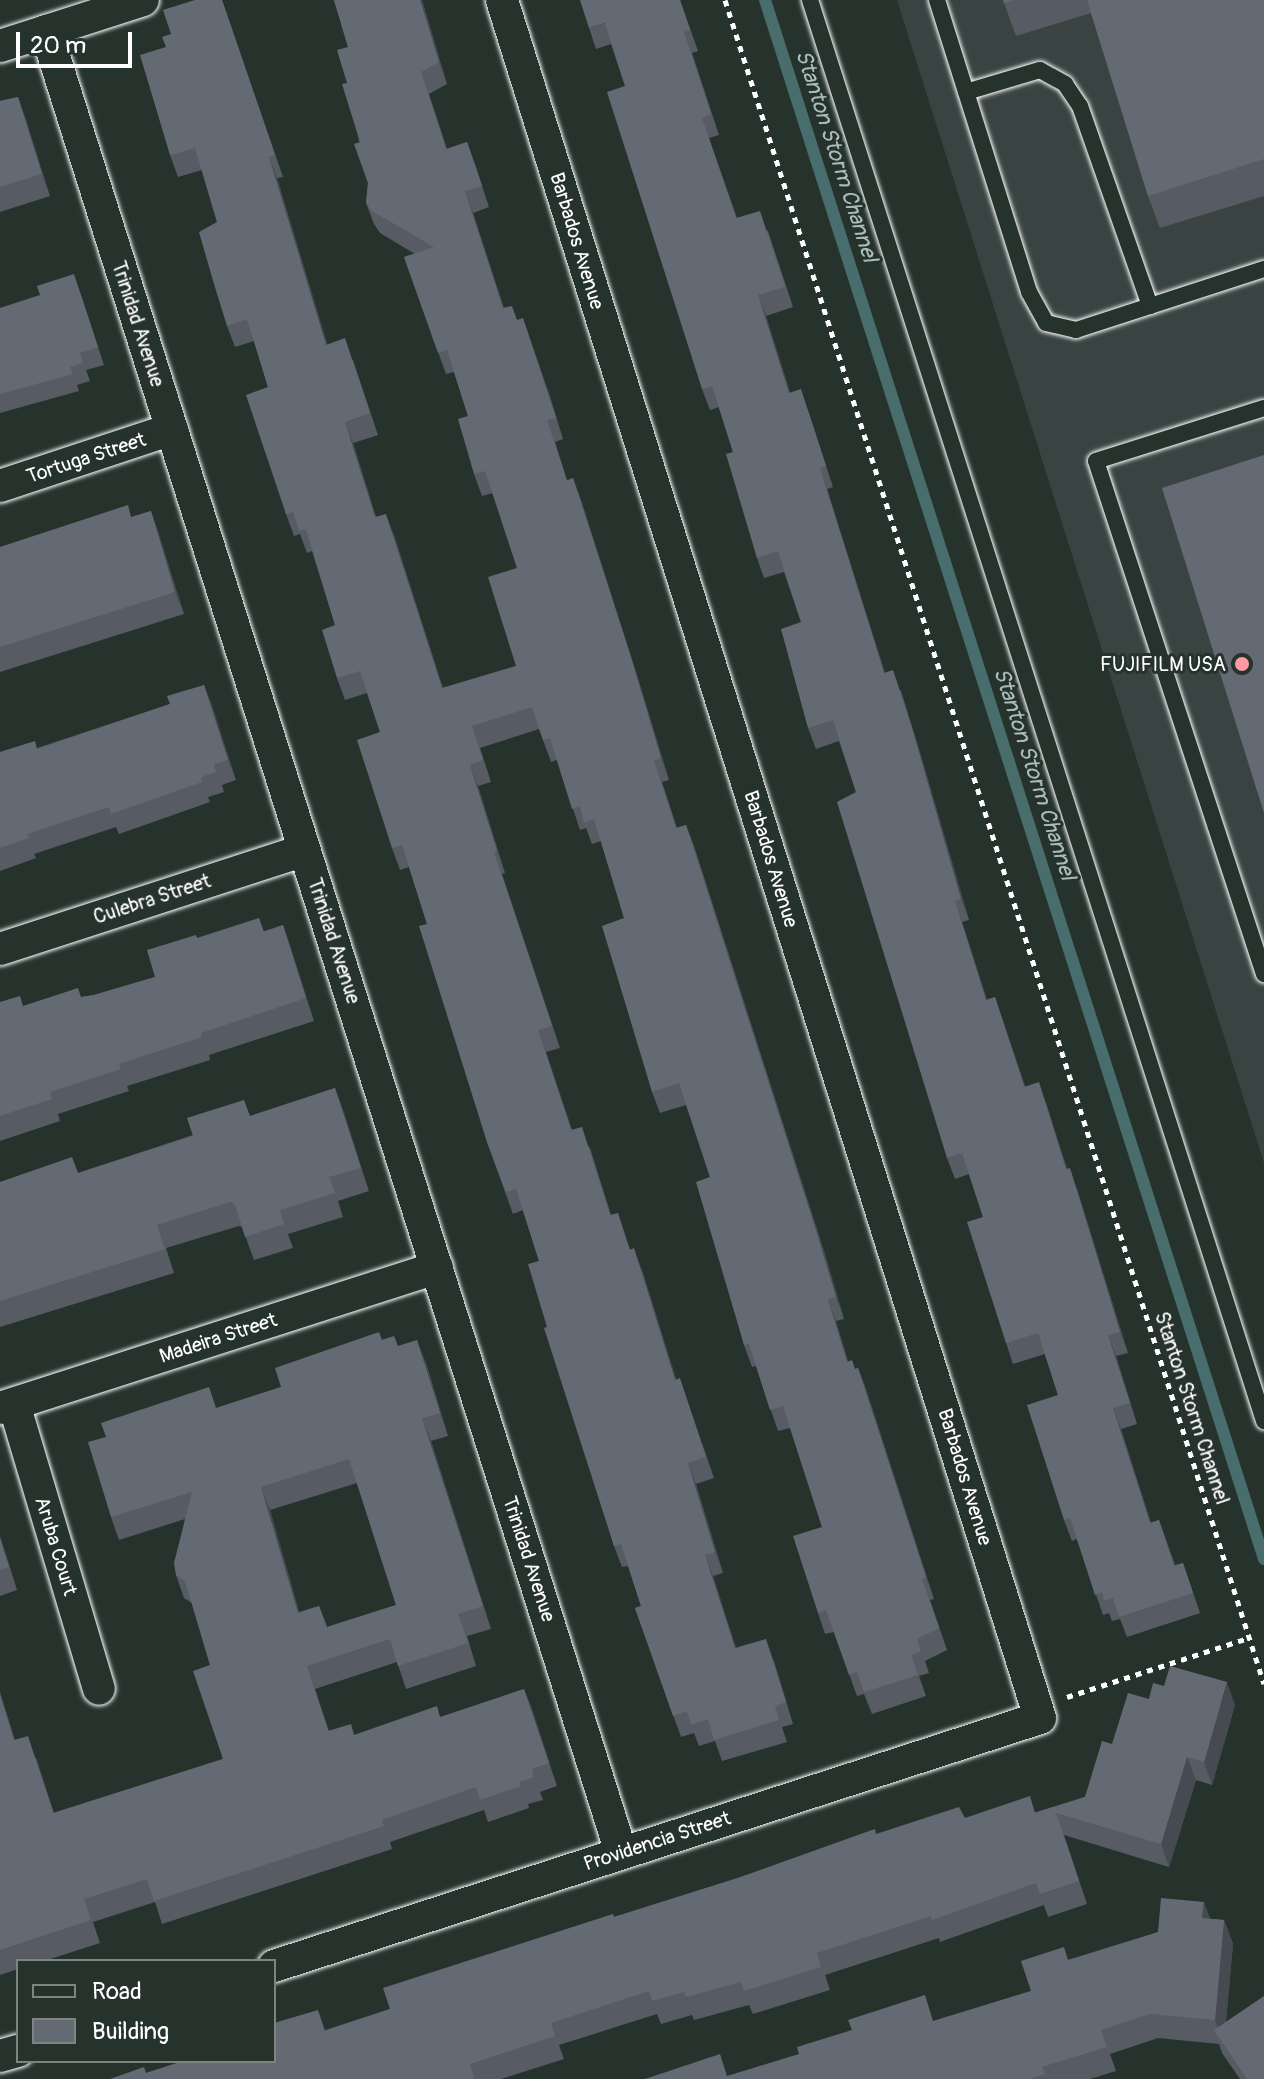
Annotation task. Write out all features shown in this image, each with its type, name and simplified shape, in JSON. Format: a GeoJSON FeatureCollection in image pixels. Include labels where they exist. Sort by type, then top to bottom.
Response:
{"type":"FeatureCollection","features":[{"type":"Feature","properties":{"kind":"street"},"geometry":{"type":"LineString","coordinates":[[0,46],[143,0]]}},
{"type":"Feature","properties":{"kind":"street","name":"Barbados Avenue"},"geometry":{"type":"LineString","coordinates":[[502,0],[1038,1712]]}},
{"type":"Feature","properties":{"kind":"street","name":"Trinidad Avenue"},"geometry":{"type":"LineString","coordinates":[[46,31],[621,1852]]}},
{"type":"Feature","properties":{"kind":"street","name":"Tortuga Street"},"geometry":{"type":"LineString","coordinates":[[0,486],[172,429]]}},
{"type":"Feature","properties":{"kind":"street","name":"Culebra Street"},"geometry":{"type":"LineString","coordinates":[[0,949],[304,850]]}},
{"type":"Feature","properties":{"kind":"street","name":"Madeira Street"},"geometry":{"type":"LineString","coordinates":[[7,1406],[437,1268]]}},
{"type":"Feature","properties":{"kind":"street","name":"Aruba Court"},"geometry":{"type":"LineString","coordinates":[[7,1406],[99,1689]]}},
{"type":"Feature","properties":{"kind":"street","name":"Providencia Street"},"geometry":{"type":"LineString","coordinates":[[276,1965],[1038,1712]]}},
{"type":"Feature","properties":{"kind":"lane"},"geometry":{"type":"LineString","coordinates":[[810,0],[1264,1421]]}},
{"type":"Feature","properties":{"kind":"lane"},"geometry":{"type":"LineString","coordinates":[[937,0],[1029,292],[1046,323],[1076,330],[1264,269]]}},
{"type":"Feature","properties":{"kind":"lane"},"geometry":{"type":"LineString","coordinates":[[966,92],[1040,70],[1065,84],[1080,106],[1150,306]]}},
{"type":"Feature","properties":{"kind":"lane"},"geometry":{"type":"LineString","coordinates":[[1264,408],[1096,461],[1264,974]]}},
{"type":"Feature","properties":{"kind":"path","name":"Stanton Storm Channel"},"geometry":{"type":"LineString","coordinates":[[725,0],[1264,1684]]}},
{"type":"Feature","properties":{"kind":"path"},"geometry":{"type":"LineString","coordinates":[[1038,1712],[1249,1638]]}},
{"type":"Feature","properties":{"kind":"shaded area"},"geometry":{"type":"Polygon","coordinates":[[[897,0],[1264,0],[1264,1163],[897,0]]]}},
{"type":"Feature","properties":{"kind":"building"},"geometry":{"type":"Polygon","coordinates":[[[195,0],[222,0],[275,155],[269,157],[326,345],[345,338],[370,413],[345,422],[375,517],[386,514],[442,688],[516,666],[488,577],[517,568],[485,471],[474,474],[458,419],[468,416],[447,350],[438,353],[404,257],[434,247],[372,211],[366,203],[368,183],[354,144],[360,142],[342,84],[347,83],[337,50],[348,47],[334,0],[420,0],[439,62],[421,72],[446,149],[467,142],[482,186],[465,191],[503,308],[512,306],[517,320],[523,318],[541,372],[556,418],[547,420],[567,481],[573,478],[630,654],[661,758],[654,761],[676,828],[686,825],[816,1230],[836,1297],[828,1299],[847,1362],[852,1360],[855,1369],[858,1368],[926,1577],[922,1579],[939,1628],[917,1639],[921,1651],[911,1655],[918,1675],[864,1692],[857,1672],[849,1675],[826,1610],[818,1613],[793,1536],[822,1527],[783,1406],[770,1410],[749,1344],[744,1345],[696,1182],[710,1177],[679,1083],[652,1092],[602,926],[624,918],[594,819],[584,823],[580,806],[572,809],[550,738],[543,740],[532,707],[472,726],[483,760],[470,765],[497,851],[494,852],[552,1026],[538,1030],[571,1130],[582,1127],[610,1215],[618,1213],[630,1250],[634,1248],[675,1380],[680,1378],[706,1457],[688,1463],[715,1552],[705,1555],[735,1648],[766,1639],[786,1702],[775,1706],[779,1720],[714,1740],[708,1719],[691,1725],[687,1711],[673,1716],[635,1608],[641,1606],[621,1544],[614,1546],[544,1328],[547,1327],[528,1264],[539,1261],[516,1189],[506,1192],[487,1142],[419,926],[427,924],[402,845],[392,848],[357,740],[380,732],[360,671],[337,678],[322,630],[335,625],[306,529],[299,531],[293,512],[286,514],[246,395],[268,387],[247,319],[227,326],[214,284],[199,232],[217,222],[195,148],[170,155],[140,55],[166,47],[162,37],[171,34],[163,10],[195,0]]]}},
{"type":"Feature","properties":{"kind":"building"},"geometry":{"type":"Polygon","coordinates":[[[580,0],[680,0],[690,30],[684,32],[711,114],[702,118],[736,218],[760,211],[785,287],[758,295],[789,393],[801,389],[826,466],[820,468],[884,673],[893,670],[912,728],[961,899],[955,901],[986,1000],[995,997],[1024,1087],[1039,1082],[1066,1169],[1070,1168],[1120,1332],[1108,1335],[1130,1403],[1113,1408],[1150,1523],[1159,1520],[1174,1566],[1183,1563],[1193,1593],[1119,1617],[1113,1598],[1104,1601],[1102,1592],[1095,1595],[1070,1518],[1064,1520],[1027,1405],[1058,1395],[1038,1333],[1006,1343],[967,1222],[983,1217],[962,1153],[947,1158],[837,802],[856,792],[833,720],[808,728],[781,629],[801,622],[778,551],[757,558],[726,454],[733,452],[712,386],[702,389],[607,92],[625,86],[605,23],[589,28],[580,0]]]}},
{"type":"Feature","properties":{"kind":"building"},"geometry":{"type":"Polygon","coordinates":[[[1087,0],[1264,0],[1264,159],[1148,196],[1087,0]]]}},
{"type":"Feature","properties":{"kind":"building"},"geometry":{"type":"Polygon","coordinates":[[[18,97],[42,174],[0,187],[0,101],[18,97]]]}},
{"type":"Feature","properties":{"kind":"building"},"geometry":{"type":"Polygon","coordinates":[[[74,274],[98,347],[80,353],[83,363],[70,367],[73,374],[0,394],[0,308],[40,295],[37,286],[74,274]]]}},
{"type":"Feature","properties":{"kind":"building","name":"FUJIFILM USA"},"geometry":{"type":"Polygon","coordinates":[[[1264,455],[1264,813],[1162,488],[1264,455]]]}},
{"type":"Feature","properties":{"kind":"building"},"geometry":{"type":"Polygon","coordinates":[[[128,505],[131,517],[151,511],[175,592],[0,647],[0,547],[128,505]]]}},
{"type":"Feature","properties":{"kind":"building"},"geometry":{"type":"Polygon","coordinates":[[[204,685],[228,760],[214,764],[216,772],[201,777],[202,782],[111,814],[109,807],[27,834],[29,838],[0,848],[0,752],[35,741],[37,749],[170,704],[167,696],[204,685]]]}},
{"type":"Feature","properties":{"kind":"building"},"geometry":{"type":"Polygon","coordinates":[[[259,918],[264,932],[283,925],[306,998],[119,1064],[121,1069],[50,1092],[52,1099],[0,1116],[0,1002],[20,996],[23,1006],[78,988],[81,997],[94,995],[155,977],[147,950],[259,918]]]}},
{"type":"Feature","properties":{"kind":"building"},"geometry":{"type":"Polygon","coordinates":[[[335,1088],[361,1168],[329,1177],[335,1193],[280,1210],[284,1224],[245,1237],[235,1204],[230,1202],[157,1225],[165,1249],[0,1301],[0,1182],[72,1157],[78,1173],[193,1136],[187,1118],[244,1100],[250,1116],[335,1088]]]}},
{"type":"Feature","properties":{"kind":"building"},"geometry":{"type":"Polygon","coordinates":[[[379,1332],[382,1340],[394,1336],[398,1346],[417,1340],[440,1413],[422,1418],[483,1606],[458,1614],[468,1643],[398,1666],[390,1639],[307,1666],[328,1731],[351,1724],[354,1735],[437,1706],[440,1717],[524,1689],[549,1763],[532,1769],[534,1777],[520,1782],[521,1786],[480,1800],[476,1787],[382,1820],[384,1826],[154,1901],[147,1879],[84,1899],[91,1920],[0,1950],[0,1695],[14,1740],[28,1736],[53,1813],[223,1759],[193,1671],[210,1665],[185,1581],[176,1575],[174,1563],[192,1492],[111,1517],[88,1442],[106,1437],[101,1423],[209,1387],[216,1408],[281,1387],[275,1368],[379,1332]],[[349,1459],[261,1487],[298,1613],[319,1606],[327,1627],[396,1605],[349,1459]]]}},
{"type":"Feature","properties":{"kind":"building"},"geometry":{"type":"Polygon","coordinates":[[[0,1540],[9,1567],[0,1570],[0,1540]]]}},
{"type":"Feature","properties":{"kind":"building"},"geometry":{"type":"Polygon","coordinates":[[[1170,1666],[1227,1682],[1204,1762],[1187,1757],[1161,1844],[1056,1813],[1079,1881],[1040,1894],[1036,1883],[932,1920],[931,1916],[817,1953],[821,1967],[744,1991],[741,1982],[686,1997],[684,1992],[652,2001],[649,1991],[551,2023],[555,2036],[470,2064],[474,2079],[110,2079],[144,2067],[146,2073],[177,2063],[276,2063],[276,2022],[318,2010],[325,2031],[390,2009],[383,1988],[613,1914],[614,1917],[735,1879],[875,1829],[876,1834],[959,1807],[965,1818],[1030,1796],[1035,1813],[1085,1797],[1102,1741],[1112,1744],[1128,1693],[1149,1699],[1153,1683],[1164,1686],[1170,1666]]]}},
{"type":"Feature","properties":{"kind":"building"},"geometry":{"type":"Polygon","coordinates":[[[1161,1898],[1204,1902],[1202,1918],[1224,1920],[1215,2020],[1150,2014],[1101,2030],[1107,2047],[1042,2067],[1045,2074],[1029,2079],[645,2079],[720,2054],[727,2076],[799,2054],[797,2047],[852,2030],[848,2020],[925,1995],[933,2021],[1031,1991],[1021,1961],[1064,1947],[1068,1960],[1158,1932],[1161,1898]]]}},
{"type":"Feature","properties":{"kind":"building"},"geometry":{"type":"Polygon","coordinates":[[[1264,1996],[1264,2079],[1247,2079],[1214,2030],[1264,1996]]]}},
{"type":"Feature","properties":{"kind":"waterway","name":"Stanton Storm Channel"},"geometry":{"type":"LineString","coordinates":[[765,0],[1264,1559]]}},
{"type":"Feature","properties":{"kind":"place","name":"FUJIFILM USA"},"geometry":{"type":"Point","coordinates":[1242,664]}}]}
